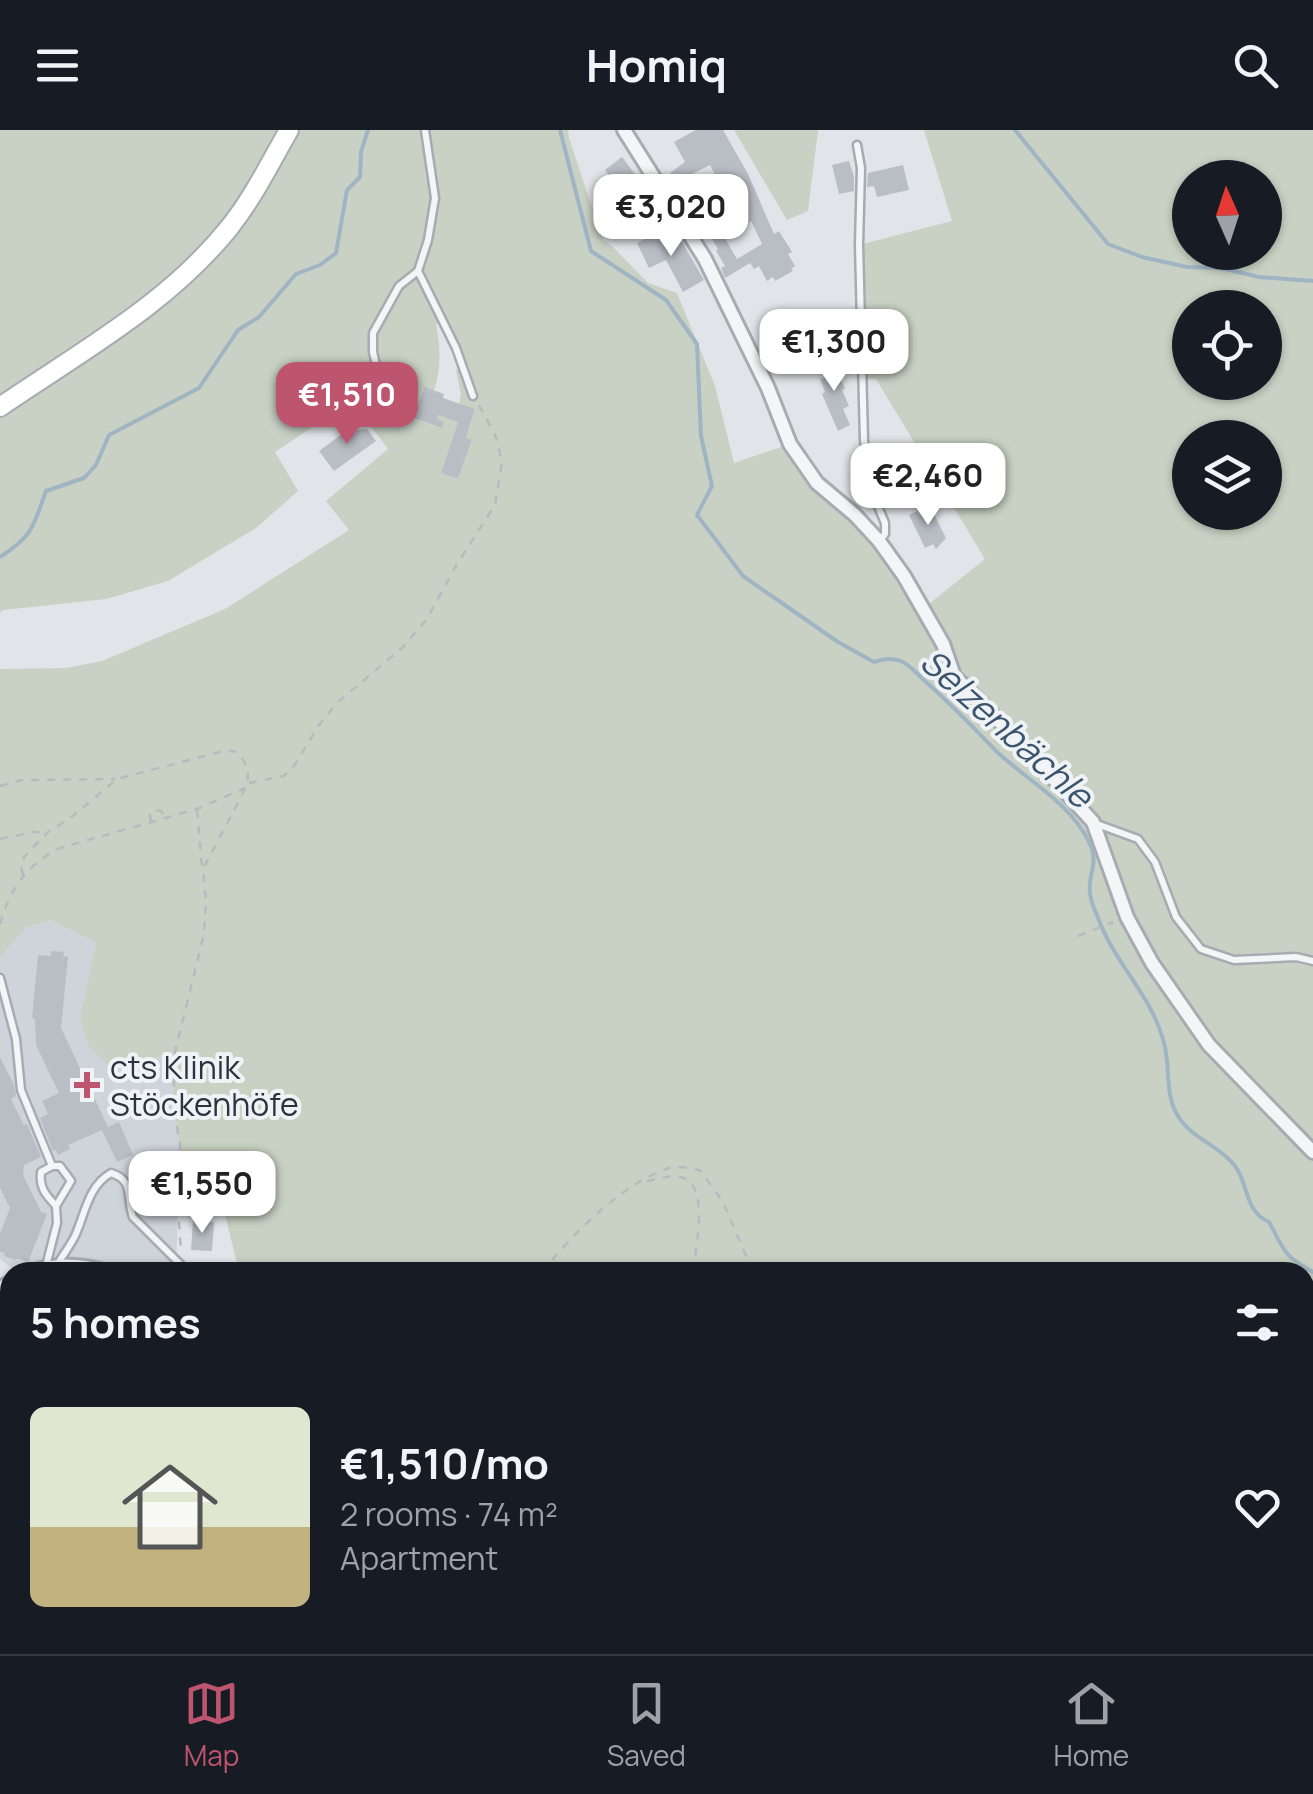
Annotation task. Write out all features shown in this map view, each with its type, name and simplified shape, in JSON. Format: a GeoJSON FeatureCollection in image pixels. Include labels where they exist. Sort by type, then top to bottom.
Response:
{"type":"FeatureCollection","features":[{"type":"Feature","properties":{"kind":"main road"},"geometry":{"type":"LineString","coordinates":[[0,406],[117,329],[205,256],[231,226],[290,130]]}},
{"type":"Feature","properties":{"kind":"street"},"geometry":{"type":"LineString","coordinates":[[624,130],[705,259],[768,388],[790,444],[817,483],[855,515],[904,576],[942,644],[954,676],[1093,822],[1127,917],[1152,963],[1210,1046],[1313,1152]]}},
{"type":"Feature","properties":{"kind":"lane"},"geometry":{"type":"LineString","coordinates":[[362,414],[376,391],[373,334],[398,286],[418,271],[428,240],[435,198],[425,130]]}},
{"type":"Feature","properties":{"kind":"lane"},"geometry":{"type":"LineString","coordinates":[[857,145],[861,168],[864,440],[869,485],[885,522],[885,534],[879,542]]}},
{"type":"Feature","properties":{"kind":"lane"},"geometry":{"type":"LineString","coordinates":[[418,271],[456,348],[472,396]]}},
{"type":"Feature","properties":{"kind":"lane"},"geometry":{"type":"LineString","coordinates":[[1093,822],[1138,839],[1154,862],[1176,917],[1201,949],[1234,960],[1313,961]]}},
{"type":"Feature","properties":{"kind":"lane"},"geometry":{"type":"LineString","coordinates":[[0,978],[16,1039],[21,1090],[52,1166]]}},
{"type":"Feature","properties":{"kind":"lane"},"geometry":{"type":"LineString","coordinates":[[47,1262],[58,1222],[56,1206],[43,1191],[41,1172],[60,1166],[71,1181],[56,1206]]}},
{"type":"Feature","properties":{"kind":"lane"},"geometry":{"type":"LineString","coordinates":[[51,1262],[74,1238],[94,1189],[111,1173],[128,1184],[134,1218],[178,1262]]}},
{"type":"Feature","properties":{"kind":"path"},"geometry":{"type":"LineString","coordinates":[[0,924],[7,901],[23,876],[35,863],[60,848],[197,809],[247,785],[284,776],[336,702],[403,647],[427,619],[494,505],[502,462],[496,438],[472,396]]}},
{"type":"Feature","properties":{"kind":"path"},"geometry":{"type":"LineString","coordinates":[[0,786],[22,780],[117,779],[226,750],[237,752],[248,768],[247,785],[203,869]]}},
{"type":"Feature","properties":{"kind":"path"},"geometry":{"type":"LineString","coordinates":[[23,876],[20,867],[24,857],[48,832],[117,779]]}},
{"type":"Feature","properties":{"kind":"path"},"geometry":{"type":"LineString","coordinates":[[181,1262],[174,1052],[204,934],[197,809]]}},
{"type":"Feature","properties":{"kind":"path"},"geometry":{"type":"LineString","coordinates":[[152,823],[150,815],[154,810],[161,811],[166,818]]}},
{"type":"Feature","properties":{"kind":"path"},"geometry":{"type":"LineString","coordinates":[[0,839],[48,832]]}},
{"type":"Feature","properties":{"kind":"path"},"geometry":{"type":"LineString","coordinates":[[1078,936],[1114,922]]}},
{"type":"Feature","properties":{"kind":"path"},"geometry":{"type":"LineString","coordinates":[[550,1262],[568,1240],[630,1187],[672,1167],[700,1170],[723,1202],[749,1262]]}},
{"type":"Feature","properties":{"kind":"path"},"geometry":{"type":"LineString","coordinates":[[644,1181],[680,1176],[694,1184],[700,1197],[694,1262]]}},
{"type":"Feature","properties":{"kind":"shaded area","name":"cts Klinik Stöckenhöfe"},"geometry":{"type":"Polygon","coordinates":[[[50,920],[96,943],[80,1017],[141,1063],[175,1052],[173,1104],[180,1146],[176,1262],[0,1259],[0,958],[26,927],[50,920]]]}},
{"type":"Feature","properties":{"kind":"green space"},"geometry":{"type":"Polygon","coordinates":[[[0,130],[568,130],[603,240],[648,283],[677,293],[715,386],[734,463],[790,444],[817,483],[855,515],[924,608],[985,559],[876,379],[863,379],[859,245],[952,221],[924,130],[1313,130],[1313,1262],[237,1262],[223,1207],[178,1208],[180,1146],[173,1104],[174,1052],[141,1063],[108,1065],[88,1046],[80,1017],[96,943],[50,920],[26,927],[0,958],[0,669],[66,668],[102,661],[225,609],[349,530],[326,501],[388,449],[362,414],[341,408],[275,452],[298,491],[256,528],[168,581],[106,599],[0,613],[0,130]],[[441,320],[436,325],[440,358],[434,391],[423,388],[413,418],[434,426],[438,415],[458,422],[441,473],[458,479],[472,441],[466,438],[475,410],[459,404],[456,370],[463,366],[441,320]]]}},
{"type":"Feature","properties":{"kind":"green space"},"geometry":{"type":"Polygon","coordinates":[[[734,130],[818,130],[808,211],[787,220],[734,130]]]}},
{"type":"Feature","properties":{"kind":"building"},"geometry":{"type":"Polygon","coordinates":[[[696,130],[723,130],[748,174],[774,234],[779,231],[792,252],[788,254],[795,266],[793,271],[767,281],[759,266],[754,269],[750,263],[725,278],[718,249],[692,205],[723,190],[710,165],[676,182],[670,173],[685,162],[674,142],[696,130]],[[751,221],[723,235],[737,259],[762,244],[751,221]]]}},
{"type":"Feature","properties":{"kind":"building"},"geometry":{"type":"Polygon","coordinates":[[[622,157],[640,181],[620,191],[605,170],[622,157]]]}},
{"type":"Feature","properties":{"kind":"building"},"geometry":{"type":"Polygon","coordinates":[[[849,161],[854,191],[839,194],[832,165],[849,161]]]}},
{"type":"Feature","properties":{"kind":"building"},"geometry":{"type":"Polygon","coordinates":[[[903,165],[909,190],[877,197],[874,186],[867,187],[868,173],[903,165]]]}},
{"type":"Feature","properties":{"kind":"building"},"geometry":{"type":"Polygon","coordinates":[[[664,229],[672,245],[681,240],[704,280],[683,292],[666,260],[649,268],[637,243],[664,229]]]}},
{"type":"Feature","properties":{"kind":"building"},"geometry":{"type":"Polygon","coordinates":[[[831,357],[849,406],[843,409],[850,425],[838,431],[822,394],[825,392],[820,379],[826,377],[820,362],[831,357]]]}},
{"type":"Feature","properties":{"kind":"building"},"geometry":{"type":"Polygon","coordinates":[[[424,387],[475,409],[466,438],[472,440],[458,479],[441,473],[458,422],[438,415],[437,419],[444,422],[442,428],[413,418],[424,387]]]}},
{"type":"Feature","properties":{"kind":"building"},"geometry":{"type":"Polygon","coordinates":[[[367,429],[376,441],[334,471],[319,451],[346,431],[367,429]]]}},
{"type":"Feature","properties":{"kind":"building"},"geometry":{"type":"Polygon","coordinates":[[[931,508],[946,538],[936,549],[933,544],[925,548],[909,515],[931,508]]]}},
{"type":"Feature","properties":{"kind":"building"},"geometry":{"type":"Polygon","coordinates":[[[51,951],[64,952],[63,956],[68,957],[61,1028],[108,1127],[119,1122],[133,1155],[117,1162],[102,1130],[68,1145],[70,1149],[58,1155],[40,1118],[48,1114],[42,1101],[59,1093],[36,1045],[32,1018],[38,955],[51,956],[51,951]]]}},
{"type":"Feature","properties":{"kind":"building"},"geometry":{"type":"Polygon","coordinates":[[[0,1057],[14,1085],[16,1096],[11,1099],[41,1157],[24,1165],[23,1175],[41,1212],[47,1214],[28,1262],[0,1252],[0,1234],[10,1208],[0,1188],[0,1057]]]}},
{"type":"Feature","properties":{"kind":"building"},"geometry":{"type":"Polygon","coordinates":[[[193,1220],[214,1222],[212,1251],[191,1250],[193,1220]]]}},
{"type":"Feature","properties":{"kind":"waterway"},"geometry":{"type":"LineString","coordinates":[[0,557],[30,530],[46,491],[84,478],[96,465],[109,435],[199,388],[238,330],[259,317],[296,274],[320,265],[336,253],[347,190],[360,177],[361,152],[368,130]]}},
{"type":"Feature","properties":{"kind":"waterway","name":"Selzenbächle"},"geometry":{"type":"LineString","coordinates":[[560,130],[591,251],[666,300],[697,344],[701,436],[712,486],[697,515],[743,576],[838,642],[874,662],[892,659],[906,664],[1081,828],[1092,849],[1091,899],[1104,932],[1158,1026],[1174,1108],[1191,1131],[1235,1166],[1255,1211],[1269,1222],[1298,1262]]}},
{"type":"Feature","properties":{"kind":"waterway"},"geometry":{"type":"LineString","coordinates":[[1015,130],[1108,244],[1187,267],[1313,281]]}},
{"type":"Feature","properties":{"kind":"place","name":"cts Klinik Stöckenhöfe"},"geometry":{"type":"Point","coordinates":[87,1085]}}]}
